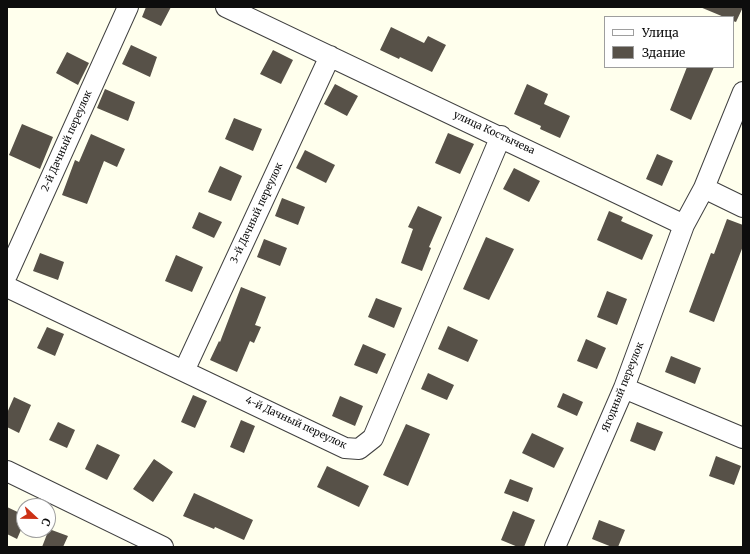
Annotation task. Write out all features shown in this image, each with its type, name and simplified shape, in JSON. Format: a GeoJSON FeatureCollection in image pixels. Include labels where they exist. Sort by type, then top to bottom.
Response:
{"type":"FeatureCollection","features":[{"type":"Feature","properties":{"kind":"street","name":"2-й Дачный переулок"},"geometry":{"type":"LineString","coordinates":[[7,275],[128,7]]}},
{"type":"Feature","properties":{"kind":"street","name":"улица Костычева"},"geometry":{"type":"LineString","coordinates":[[226,7],[500,136],[684,225]]}},
{"type":"Feature","properties":{"kind":"street","name":"3-й Дачный переулок"},"geometry":{"type":"LineString","coordinates":[[184,371],[330,56]]}},
{"type":"Feature","properties":{"kind":"street"},"geometry":{"type":"LineString","coordinates":[[684,225],[704,188],[743,92]]}},
{"type":"Feature","properties":{"kind":"street","name":"4-й Дачный переулок"},"geometry":{"type":"LineString","coordinates":[[7,287],[345,448],[359,449],[373,438],[500,136]]}},
{"type":"Feature","properties":{"kind":"street"},"geometry":{"type":"LineString","coordinates":[[704,188],[743,206]]}},
{"type":"Feature","properties":{"kind":"street","name":"Ягодный переулок"},"geometry":{"type":"LineString","coordinates":[[555,547],[624,388],[684,225]]}},
{"type":"Feature","properties":{"kind":"street"},"geometry":{"type":"LineString","coordinates":[[624,388],[743,438]]}},
{"type":"Feature","properties":{"kind":"street"},"geometry":{"type":"LineString","coordinates":[[7,471],[163,547]]}},
{"type":"Feature","properties":{"kind":"building"},"geometry":{"type":"Polygon","coordinates":[[[146,7],[171,7],[161,26],[142,17],[146,7]]]}},
{"type":"Feature","properties":{"kind":"building"},"geometry":{"type":"Polygon","coordinates":[[[700,7],[743,7],[736,22],[734,21],[734,16],[722,16],[700,7]]]}},
{"type":"Feature","properties":{"kind":"building"},"geometry":{"type":"Polygon","coordinates":[[[391,27],[424,43],[428,36],[446,45],[432,72],[400,57],[399,59],[380,50],[391,27]]]}},
{"type":"Feature","properties":{"kind":"building"},"geometry":{"type":"Polygon","coordinates":[[[131,45],[157,57],[150,77],[122,64],[131,45]]]}},
{"type":"Feature","properties":{"kind":"building"},"geometry":{"type":"Polygon","coordinates":[[[273,50],[293,60],[281,84],[260,74],[273,50]]]}},
{"type":"Feature","properties":{"kind":"building"},"geometry":{"type":"Polygon","coordinates":[[[67,52],[89,63],[78,85],[56,73],[67,52]]]}},
{"type":"Feature","properties":{"kind":"building"},"geometry":{"type":"Polygon","coordinates":[[[687,68],[714,68],[691,120],[670,110],[687,68]]]}},
{"type":"Feature","properties":{"kind":"building"},"geometry":{"type":"Polygon","coordinates":[[[335,84],[358,96],[347,116],[324,104],[335,84]]]}},
{"type":"Feature","properties":{"kind":"building"},"geometry":{"type":"Polygon","coordinates":[[[527,84],[548,94],[544,104],[570,116],[560,138],[540,129],[541,126],[514,114],[527,84]]]}},
{"type":"Feature","properties":{"kind":"building"},"geometry":{"type":"Polygon","coordinates":[[[105,89],[135,102],[128,121],[97,108],[105,89]]]}},
{"type":"Feature","properties":{"kind":"building"},"geometry":{"type":"Polygon","coordinates":[[[234,118],[262,129],[253,151],[225,139],[234,118]]]}},
{"type":"Feature","properties":{"kind":"building"},"geometry":{"type":"Polygon","coordinates":[[[22,124],[53,137],[40,169],[9,155],[22,124]]]}},
{"type":"Feature","properties":{"kind":"building"},"geometry":{"type":"Polygon","coordinates":[[[448,133],[474,144],[460,174],[435,163],[448,133]]]}},
{"type":"Feature","properties":{"kind":"building"},"geometry":{"type":"Polygon","coordinates":[[[91,134],[125,149],[117,167],[104,161],[87,204],[62,195],[75,160],[79,162],[91,134]]]}},
{"type":"Feature","properties":{"kind":"building"},"geometry":{"type":"Polygon","coordinates":[[[305,150],[335,165],[326,183],[296,168],[305,150]]]}},
{"type":"Feature","properties":{"kind":"building"},"geometry":{"type":"Polygon","coordinates":[[[657,154],[673,161],[662,186],[646,179],[657,154]]]}},
{"type":"Feature","properties":{"kind":"building"},"geometry":{"type":"Polygon","coordinates":[[[220,166],[242,176],[231,201],[208,192],[220,166]]]}},
{"type":"Feature","properties":{"kind":"building"},"geometry":{"type":"Polygon","coordinates":[[[514,168],[540,181],[529,202],[503,189],[514,168]]]}},
{"type":"Feature","properties":{"kind":"building"},"geometry":{"type":"Polygon","coordinates":[[[282,198],[305,207],[298,225],[275,216],[282,198]]]}},
{"type":"Feature","properties":{"kind":"building"},"geometry":{"type":"Polygon","coordinates":[[[418,206],[442,217],[429,247],[431,248],[422,271],[401,263],[413,229],[408,227],[418,206]]]}},
{"type":"Feature","properties":{"kind":"building"},"geometry":{"type":"Polygon","coordinates":[[[609,211],[623,217],[621,221],[653,235],[642,260],[597,240],[609,211]]]}},
{"type":"Feature","properties":{"kind":"building"},"geometry":{"type":"Polygon","coordinates":[[[199,212],[222,222],[214,238],[192,228],[199,212]]]}},
{"type":"Feature","properties":{"kind":"building"},"geometry":{"type":"Polygon","coordinates":[[[727,219],[743,225],[743,246],[714,322],[689,312],[711,253],[714,254],[727,219]]]}},
{"type":"Feature","properties":{"kind":"building"},"geometry":{"type":"Polygon","coordinates":[[[486,237],[514,249],[489,300],[463,289],[486,237]]]}},
{"type":"Feature","properties":{"kind":"building"},"geometry":{"type":"Polygon","coordinates":[[[264,239],[287,248],[280,266],[257,257],[264,239]]]}},
{"type":"Feature","properties":{"kind":"building"},"geometry":{"type":"Polygon","coordinates":[[[40,253],[64,262],[58,280],[33,271],[40,253]]]}},
{"type":"Feature","properties":{"kind":"building"},"geometry":{"type":"Polygon","coordinates":[[[176,255],[203,267],[192,292],[165,281],[176,255]]]}},
{"type":"Feature","properties":{"kind":"building"},"geometry":{"type":"Polygon","coordinates":[[[241,287],[266,297],[255,325],[261,327],[254,343],[250,341],[237,372],[210,360],[219,341],[220,342],[241,287]]]}},
{"type":"Feature","properties":{"kind":"building"},"geometry":{"type":"Polygon","coordinates":[[[607,291],[627,299],[617,325],[597,317],[607,291]]]}},
{"type":"Feature","properties":{"kind":"building"},"geometry":{"type":"Polygon","coordinates":[[[376,298],[402,308],[394,328],[368,317],[376,298]]]}},
{"type":"Feature","properties":{"kind":"building"},"geometry":{"type":"Polygon","coordinates":[[[448,326],[478,340],[468,362],[438,349],[448,326]]]}},
{"type":"Feature","properties":{"kind":"building"},"geometry":{"type":"Polygon","coordinates":[[[47,327],[64,334],[55,356],[37,348],[47,327]]]}},
{"type":"Feature","properties":{"kind":"building"},"geometry":{"type":"Polygon","coordinates":[[[586,339],[606,348],[597,369],[577,361],[586,339]]]}},
{"type":"Feature","properties":{"kind":"building"},"geometry":{"type":"Polygon","coordinates":[[[363,344],[386,354],[377,374],[354,365],[363,344]]]}},
{"type":"Feature","properties":{"kind":"building"},"geometry":{"type":"Polygon","coordinates":[[[671,356],[701,368],[695,384],[665,372],[671,356]]]}},
{"type":"Feature","properties":{"kind":"building"},"geometry":{"type":"Polygon","coordinates":[[[428,373],[454,385],[447,400],[421,389],[428,373]]]}},
{"type":"Feature","properties":{"kind":"building"},"geometry":{"type":"Polygon","coordinates":[[[563,393],[583,402],[577,416],[557,407],[563,393]]]}},
{"type":"Feature","properties":{"kind":"building"},"geometry":{"type":"Polygon","coordinates":[[[193,395],[207,401],[195,428],[181,422],[193,395]]]}},
{"type":"Feature","properties":{"kind":"building"},"geometry":{"type":"Polygon","coordinates":[[[340,396],[363,406],[355,426],[332,416],[340,396]]]}},
{"type":"Feature","properties":{"kind":"building"},"geometry":{"type":"Polygon","coordinates":[[[14,397],[31,405],[19,433],[7,427],[7,413],[14,397]]]}},
{"type":"Feature","properties":{"kind":"building"},"geometry":{"type":"Polygon","coordinates":[[[241,420],[255,426],[244,453],[230,447],[241,420]]]}},
{"type":"Feature","properties":{"kind":"building"},"geometry":{"type":"Polygon","coordinates":[[[58,422],[75,430],[67,448],[49,440],[58,422]]]}},
{"type":"Feature","properties":{"kind":"building"},"geometry":{"type":"Polygon","coordinates":[[[637,422],[663,432],[655,451],[630,441],[637,422]]]}},
{"type":"Feature","properties":{"kind":"building"},"geometry":{"type":"Polygon","coordinates":[[[406,424],[430,434],[408,486],[383,475],[406,424]]]}},
{"type":"Feature","properties":{"kind":"building"},"geometry":{"type":"Polygon","coordinates":[[[532,433],[564,448],[554,468],[522,453],[532,433]]]}},
{"type":"Feature","properties":{"kind":"building"},"geometry":{"type":"Polygon","coordinates":[[[97,444],[120,455],[107,480],[85,469],[97,444]]]}},
{"type":"Feature","properties":{"kind":"building"},"geometry":{"type":"Polygon","coordinates":[[[716,456],[741,466],[734,485],[709,476],[716,456]]]}},
{"type":"Feature","properties":{"kind":"building"},"geometry":{"type":"Polygon","coordinates":[[[154,459],[173,472],[153,502],[133,489],[154,459]]]}},
{"type":"Feature","properties":{"kind":"building"},"geometry":{"type":"Polygon","coordinates":[[[327,466],[369,486],[359,507],[317,487],[327,466]]]}},
{"type":"Feature","properties":{"kind":"building"},"geometry":{"type":"Polygon","coordinates":[[[510,479],[533,488],[528,502],[504,493],[510,479]]]}},
{"type":"Feature","properties":{"kind":"building"},"geometry":{"type":"Polygon","coordinates":[[[194,493],[253,520],[244,540],[215,527],[214,529],[183,516],[194,493]]]}},
{"type":"Feature","properties":{"kind":"building"},"geometry":{"type":"Polygon","coordinates":[[[7,507],[16,511],[17,539],[7,534],[7,507]]]}},
{"type":"Feature","properties":{"kind":"building"},"geometry":{"type":"Polygon","coordinates":[[[513,511],[535,520],[524,547],[518,547],[501,540],[513,511]]]}},
{"type":"Feature","properties":{"kind":"building"},"geometry":{"type":"Polygon","coordinates":[[[599,520],[625,530],[618,547],[612,547],[592,539],[599,520]]]}},
{"type":"Feature","properties":{"kind":"building"},"geometry":{"type":"Polygon","coordinates":[[[56,532],[68,536],[63,547],[42,547],[46,538],[56,538],[56,532]]]}}]}
